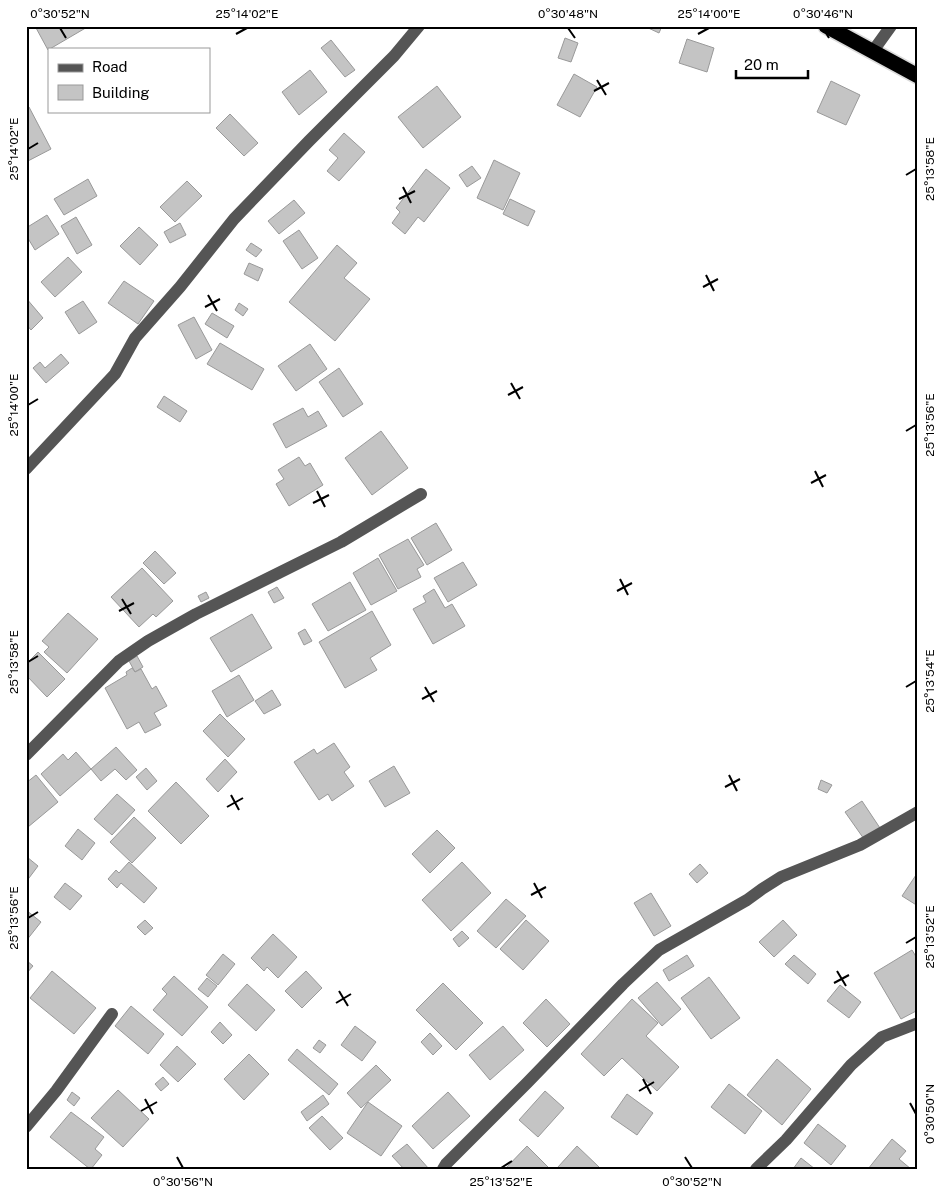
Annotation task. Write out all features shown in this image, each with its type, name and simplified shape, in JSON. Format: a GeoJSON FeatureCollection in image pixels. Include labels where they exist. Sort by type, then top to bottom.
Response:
{"type":"FeatureCollection","features":[{"type":"Feature","properties":{"kind":"highway"},"geometry":{"type":"LineString","coordinates":[[826,26],[918,76]]}},
{"type":"Feature","properties":{"kind":"street"},"geometry":{"type":"LineString","coordinates":[[26,469],[114,374],[135,338],[180,287],[234,219],[394,56],[419,26]]}},
{"type":"Feature","properties":{"kind":"street"},"geometry":{"type":"LineString","coordinates":[[872,51],[891,26]]}},
{"type":"Feature","properties":{"kind":"street"},"geometry":{"type":"LineString","coordinates":[[26,755],[119,661],[148,641],[196,614],[341,542],[421,494]]}},
{"type":"Feature","properties":{"kind":"street"},"geometry":{"type":"LineString","coordinates":[[444,1169],[446,1164],[622,984],[659,950],[747,900],[762,888],[781,877],[860,845],[918,812]]}},
{"type":"Feature","properties":{"kind":"street"},"geometry":{"type":"LineString","coordinates":[[26,1127],[56,1091],[112,1014]]}},
{"type":"Feature","properties":{"kind":"street"},"geometry":{"type":"LineString","coordinates":[[756,1169],[786,1140],[857,1059],[882,1037],[918,1024]]}},
{"type":"Feature","properties":{"kind":"building"},"geometry":{"type":"Polygon","coordinates":[[[35,26],[89,26],[51,48],[48,48],[48,50],[35,26]]]}},
{"type":"Feature","properties":{"kind":"building"},"geometry":{"type":"Polygon","coordinates":[[[644,26],[662,26],[659,33],[644,26]]]}},
{"type":"Feature","properties":{"kind":"building"},"geometry":{"type":"Polygon","coordinates":[[[565,38],[578,43],[571,62],[558,58],[565,38]]]}},
{"type":"Feature","properties":{"kind":"building"},"geometry":{"type":"Polygon","coordinates":[[[687,39],[714,48],[707,72],[679,63],[687,39]]]}},
{"type":"Feature","properties":{"kind":"building"},"geometry":{"type":"Polygon","coordinates":[[[331,40],[355,70],[345,77],[321,48],[331,40]]]}},
{"type":"Feature","properties":{"kind":"building"},"geometry":{"type":"Polygon","coordinates":[[[310,70],[327,92],[299,115],[282,92],[310,70]]]}},
{"type":"Feature","properties":{"kind":"building"},"geometry":{"type":"Polygon","coordinates":[[[574,74],[597,87],[580,117],[557,105],[574,74]]]}},
{"type":"Feature","properties":{"kind":"building"},"geometry":{"type":"Polygon","coordinates":[[[831,81],[860,95],[846,125],[817,112],[831,81]]]}},
{"type":"Feature","properties":{"kind":"building"},"geometry":{"type":"Polygon","coordinates":[[[437,86],[461,117],[423,148],[398,117],[437,86]]]}},
{"type":"Feature","properties":{"kind":"building"},"geometry":{"type":"Polygon","coordinates":[[[29,107],[51,149],[26,162],[26,109],[29,107]]]}},
{"type":"Feature","properties":{"kind":"building"},"geometry":{"type":"Polygon","coordinates":[[[230,114],[258,143],[244,156],[216,128],[230,114]]]}},
{"type":"Feature","properties":{"kind":"building"},"geometry":{"type":"Polygon","coordinates":[[[344,133],[365,152],[339,181],[327,171],[338,158],[329,150],[344,133]]]}},
{"type":"Feature","properties":{"kind":"building"},"geometry":{"type":"Polygon","coordinates":[[[494,160],[520,173],[503,210],[477,198],[494,160]]]}},
{"type":"Feature","properties":{"kind":"building"},"geometry":{"type":"Polygon","coordinates":[[[472,166],[481,178],[467,187],[459,175],[472,166]]]}},
{"type":"Feature","properties":{"kind":"building"},"geometry":{"type":"Polygon","coordinates":[[[426,169],[450,188],[424,222],[418,217],[405,234],[392,223],[400,212],[396,208],[426,169]]]}},
{"type":"Feature","properties":{"kind":"building"},"geometry":{"type":"Polygon","coordinates":[[[88,179],[97,196],[64,215],[54,199],[88,179]]]}},
{"type":"Feature","properties":{"kind":"building"},"geometry":{"type":"Polygon","coordinates":[[[187,181],[202,196],[175,222],[160,207],[187,181]]]}},
{"type":"Feature","properties":{"kind":"building"},"geometry":{"type":"Polygon","coordinates":[[[510,199],[535,211],[528,226],[503,214],[510,199]]]}},
{"type":"Feature","properties":{"kind":"building"},"geometry":{"type":"Polygon","coordinates":[[[294,200],[305,213],[279,234],[268,221],[294,200]]]}},
{"type":"Feature","properties":{"kind":"building"},"geometry":{"type":"Polygon","coordinates":[[[47,215],[59,234],[35,250],[26,235],[26,228],[47,215]]]}},
{"type":"Feature","properties":{"kind":"building"},"geometry":{"type":"Polygon","coordinates":[[[76,217],[92,245],[77,254],[61,226],[76,217]]]}},
{"type":"Feature","properties":{"kind":"building"},"geometry":{"type":"Polygon","coordinates":[[[180,223],[186,235],[170,243],[164,232],[180,223]]]}},
{"type":"Feature","properties":{"kind":"building"},"geometry":{"type":"Polygon","coordinates":[[[139,227],[158,245],[140,265],[120,246],[139,227]]]}},
{"type":"Feature","properties":{"kind":"building"},"geometry":{"type":"Polygon","coordinates":[[[299,230],[318,258],[302,269],[283,241],[299,230]]]}},
{"type":"Feature","properties":{"kind":"building"},"geometry":{"type":"Polygon","coordinates":[[[251,243],[262,250],[256,257],[246,250],[251,243]]]}},
{"type":"Feature","properties":{"kind":"building"},"geometry":{"type":"Polygon","coordinates":[[[337,245],[357,263],[344,278],[370,299],[335,341],[289,302],[337,245]]]}},
{"type":"Feature","properties":{"kind":"building"},"geometry":{"type":"Polygon","coordinates":[[[68,257],[82,272],[55,297],[41,282],[68,257]]]}},
{"type":"Feature","properties":{"kind":"building"},"geometry":{"type":"Polygon","coordinates":[[[249,263],[263,269],[258,281],[244,274],[249,263]]]}},
{"type":"Feature","properties":{"kind":"building"},"geometry":{"type":"Polygon","coordinates":[[[124,281],[154,301],[138,324],[108,303],[124,281]]]}},
{"type":"Feature","properties":{"kind":"building"},"geometry":{"type":"Polygon","coordinates":[[[26,298],[43,318],[31,330],[26,324],[26,298]]]}},
{"type":"Feature","properties":{"kind":"building"},"geometry":{"type":"Polygon","coordinates":[[[83,301],[97,322],[79,334],[65,312],[83,301]]]}},
{"type":"Feature","properties":{"kind":"building"},"geometry":{"type":"Polygon","coordinates":[[[239,303],[248,309],[243,316],[235,310],[239,303]]]}},
{"type":"Feature","properties":{"kind":"building"},"geometry":{"type":"Polygon","coordinates":[[[212,313],[234,326],[227,338],[205,324],[212,313]]]}},
{"type":"Feature","properties":{"kind":"building"},"geometry":{"type":"Polygon","coordinates":[[[194,317],[212,350],[196,359],[178,325],[194,317]]]}},
{"type":"Feature","properties":{"kind":"building"},"geometry":{"type":"Polygon","coordinates":[[[220,343],[264,369],[252,390],[207,364],[220,343]]]}},
{"type":"Feature","properties":{"kind":"building"},"geometry":{"type":"Polygon","coordinates":[[[310,344],[327,369],[296,391],[278,366],[310,344]]]}},
{"type":"Feature","properties":{"kind":"building"},"geometry":{"type":"Polygon","coordinates":[[[61,354],[69,363],[46,383],[33,368],[40,362],[45,368],[61,354]]]}},
{"type":"Feature","properties":{"kind":"building"},"geometry":{"type":"Polygon","coordinates":[[[339,368],[363,404],[343,417],[319,382],[339,368]]]}},
{"type":"Feature","properties":{"kind":"building"},"geometry":{"type":"Polygon","coordinates":[[[164,396],[187,411],[180,422],[157,407],[164,396]]]}},
{"type":"Feature","properties":{"kind":"building"},"geometry":{"type":"Polygon","coordinates":[[[303,408],[308,417],[318,411],[327,426],[286,448],[273,424],[303,408]]]}},
{"type":"Feature","properties":{"kind":"building"},"geometry":{"type":"Polygon","coordinates":[[[381,431],[408,468],[372,495],[345,458],[381,431]]]}},
{"type":"Feature","properties":{"kind":"building"},"geometry":{"type":"Polygon","coordinates":[[[299,457],[305,466],[310,463],[323,485],[289,506],[276,484],[284,479],[278,470],[299,457]]]}},
{"type":"Feature","properties":{"kind":"building"},"geometry":{"type":"Polygon","coordinates":[[[436,523],[452,550],[427,565],[411,538],[436,523]]]}},
{"type":"Feature","properties":{"kind":"building"},"geometry":{"type":"Polygon","coordinates":[[[408,539],[424,565],[417,569],[421,577],[398,589],[379,555],[408,539]]]}},
{"type":"Feature","properties":{"kind":"building"},"geometry":{"type":"Polygon","coordinates":[[[155,551],[176,573],[164,584],[143,563],[155,551]]]}},
{"type":"Feature","properties":{"kind":"building"},"geometry":{"type":"Polygon","coordinates":[[[378,558],[397,591],[371,605],[353,573],[378,558]]]}},
{"type":"Feature","properties":{"kind":"building"},"geometry":{"type":"Polygon","coordinates":[[[463,562],[477,585],[448,602],[434,578],[463,562]]]}},
{"type":"Feature","properties":{"kind":"building"},"geometry":{"type":"Polygon","coordinates":[[[142,568],[173,601],[156,617],[153,614],[139,627],[111,597],[142,568]]]}},
{"type":"Feature","properties":{"kind":"building"},"geometry":{"type":"Polygon","coordinates":[[[350,582],[366,610],[328,631],[312,604],[350,582]]]}},
{"type":"Feature","properties":{"kind":"building"},"geometry":{"type":"Polygon","coordinates":[[[277,587],[284,598],[274,603],[268,592],[277,587]]]}},
{"type":"Feature","properties":{"kind":"building"},"geometry":{"type":"Polygon","coordinates":[[[434,589],[445,608],[452,604],[465,626],[433,644],[413,609],[426,602],[423,596],[434,589]]]}},
{"type":"Feature","properties":{"kind":"building"},"geometry":{"type":"Polygon","coordinates":[[[206,592],[209,598],[201,602],[198,596],[206,592]]]}},
{"type":"Feature","properties":{"kind":"building"},"geometry":{"type":"Polygon","coordinates":[[[372,611],[391,645],[370,658],[377,670],[345,688],[319,642],[372,611]]]}},
{"type":"Feature","properties":{"kind":"building"},"geometry":{"type":"Polygon","coordinates":[[[68,613],[98,639],[67,673],[44,652],[49,647],[42,641],[68,613]]]}},
{"type":"Feature","properties":{"kind":"building"},"geometry":{"type":"Polygon","coordinates":[[[252,614],[272,648],[231,672],[210,638],[252,614]]]}},
{"type":"Feature","properties":{"kind":"building"},"geometry":{"type":"Polygon","coordinates":[[[305,629],[312,641],[304,645],[298,633],[305,629]]]}},
{"type":"Feature","properties":{"kind":"building"},"geometry":{"type":"Polygon","coordinates":[[[38,652],[65,679],[47,697],[26,675],[26,664],[38,652]]]}},
{"type":"Feature","properties":{"kind":"building"},"geometry":{"type":"Polygon","coordinates":[[[137,656],[143,667],[135,672],[129,661],[137,656]]]}},
{"type":"Feature","properties":{"kind":"building"},"geometry":{"type":"Polygon","coordinates":[[[132,668],[135,672],[141,669],[152,689],[156,686],[167,706],[154,713],[161,725],[145,733],[139,722],[127,729],[105,688],[127,675],[126,672],[132,668]]]}},
{"type":"Feature","properties":{"kind":"building"},"geometry":{"type":"Polygon","coordinates":[[[239,675],[254,700],[227,717],[212,691],[239,675]]]}},
{"type":"Feature","properties":{"kind":"building"},"geometry":{"type":"Polygon","coordinates":[[[272,690],[281,705],[264,714],[255,701],[272,690]]]}},
{"type":"Feature","properties":{"kind":"building"},"geometry":{"type":"Polygon","coordinates":[[[220,714],[245,739],[228,757],[203,731],[220,714]]]}},
{"type":"Feature","properties":{"kind":"building"},"geometry":{"type":"Polygon","coordinates":[[[334,743],[350,767],[344,772],[354,786],[332,801],[328,794],[319,800],[294,762],[314,749],[317,754],[334,743]]]}},
{"type":"Feature","properties":{"kind":"building"},"geometry":{"type":"Polygon","coordinates":[[[116,747],[137,770],[126,780],[115,769],[101,781],[91,769],[116,747]]]}},
{"type":"Feature","properties":{"kind":"building"},"geometry":{"type":"Polygon","coordinates":[[[76,752],[91,769],[60,796],[41,774],[63,754],[68,760],[76,752]]]}},
{"type":"Feature","properties":{"kind":"building"},"geometry":{"type":"Polygon","coordinates":[[[225,759],[237,772],[218,792],[206,779],[225,759]]]}},
{"type":"Feature","properties":{"kind":"building"},"geometry":{"type":"Polygon","coordinates":[[[394,766],[410,793],[385,807],[369,781],[394,766]]]}},
{"type":"Feature","properties":{"kind":"building"},"geometry":{"type":"Polygon","coordinates":[[[146,768],[157,781],[147,790],[136,777],[146,768]]]}},
{"type":"Feature","properties":{"kind":"building"},"geometry":{"type":"Polygon","coordinates":[[[36,775],[58,802],[28,827],[26,825],[26,783],[36,775]]]}},
{"type":"Feature","properties":{"kind":"building"},"geometry":{"type":"Polygon","coordinates":[[[821,780],[832,785],[827,793],[818,789],[821,780]]]}},
{"type":"Feature","properties":{"kind":"building"},"geometry":{"type":"Polygon","coordinates":[[[176,782],[209,816],[181,844],[148,811],[176,782]]]}},
{"type":"Feature","properties":{"kind":"building"},"geometry":{"type":"Polygon","coordinates":[[[117,794],[135,810],[112,835],[94,819],[117,794]]]}},
{"type":"Feature","properties":{"kind":"building"},"geometry":{"type":"Polygon","coordinates":[[[862,801],[880,828],[864,839],[845,812],[862,801]]]}},
{"type":"Feature","properties":{"kind":"building"},"geometry":{"type":"Polygon","coordinates":[[[134,817],[156,838],[132,863],[110,842],[134,817]]]}},
{"type":"Feature","properties":{"kind":"building"},"geometry":{"type":"Polygon","coordinates":[[[78,829],[95,843],[82,860],[65,846],[78,829]]]}},
{"type":"Feature","properties":{"kind":"building"},"geometry":{"type":"Polygon","coordinates":[[[437,830],[455,848],[430,873],[412,854],[437,830]]]}},
{"type":"Feature","properties":{"kind":"building"},"geometry":{"type":"Polygon","coordinates":[[[26,858],[38,866],[26,882],[26,858]]]}},
{"type":"Feature","properties":{"kind":"building"},"geometry":{"type":"Polygon","coordinates":[[[129,862],[157,888],[144,903],[121,883],[117,888],[108,879],[116,870],[119,873],[129,862]]]}},
{"type":"Feature","properties":{"kind":"building"},"geometry":{"type":"Polygon","coordinates":[[[462,862],[491,893],[451,931],[422,900],[462,862]]]}},
{"type":"Feature","properties":{"kind":"building"},"geometry":{"type":"Polygon","coordinates":[[[700,864],[708,873],[697,883],[689,874],[700,864]]]}},
{"type":"Feature","properties":{"kind":"building"},"geometry":{"type":"Polygon","coordinates":[[[918,872],[918,906],[902,896],[918,872]]]}},
{"type":"Feature","properties":{"kind":"building"},"geometry":{"type":"Polygon","coordinates":[[[65,883],[82,896],[70,910],[54,897],[65,883]]]}},
{"type":"Feature","properties":{"kind":"building"},"geometry":{"type":"Polygon","coordinates":[[[651,893],[671,926],[654,936],[634,903],[651,893]]]}},
{"type":"Feature","properties":{"kind":"building"},"geometry":{"type":"Polygon","coordinates":[[[506,899],[526,916],[496,948],[477,931],[506,899]]]}},
{"type":"Feature","properties":{"kind":"building"},"geometry":{"type":"Polygon","coordinates":[[[26,910],[41,922],[26,941],[26,910]]]}},
{"type":"Feature","properties":{"kind":"building"},"geometry":{"type":"Polygon","coordinates":[[[145,920],[153,928],[145,935],[137,927],[145,920]]]}},
{"type":"Feature","properties":{"kind":"building"},"geometry":{"type":"Polygon","coordinates":[[[526,920],[549,941],[523,970],[500,949],[526,920]]]}},
{"type":"Feature","properties":{"kind":"building"},"geometry":{"type":"Polygon","coordinates":[[[783,920],[797,935],[774,957],[759,942],[783,920]]]}},
{"type":"Feature","properties":{"kind":"building"},"geometry":{"type":"Polygon","coordinates":[[[462,931],[469,938],[459,947],[453,939],[462,931]]]}},
{"type":"Feature","properties":{"kind":"building"},"geometry":{"type":"Polygon","coordinates":[[[273,934],[297,957],[278,978],[267,967],[264,971],[251,958],[273,934]]]}},
{"type":"Feature","properties":{"kind":"building"},"geometry":{"type":"Polygon","coordinates":[[[912,950],[918,960],[918,1010],[901,1019],[874,973],[912,950]]]}},
{"type":"Feature","properties":{"kind":"building"},"geometry":{"type":"Polygon","coordinates":[[[223,954],[235,964],[218,985],[206,975],[223,954]]]}},
{"type":"Feature","properties":{"kind":"building"},"geometry":{"type":"Polygon","coordinates":[[[687,955],[694,966],[669,981],[663,970],[687,955]]]}},
{"type":"Feature","properties":{"kind":"building"},"geometry":{"type":"Polygon","coordinates":[[[794,955],[816,974],[808,984],[785,964],[794,955]]]}},
{"type":"Feature","properties":{"kind":"building"},"geometry":{"type":"Polygon","coordinates":[[[26,960],[33,966],[26,974],[26,960]]]}},
{"type":"Feature","properties":{"kind":"building"},"geometry":{"type":"Polygon","coordinates":[[[52,971],[96,1008],[74,1034],[30,998],[52,971]]]}},
{"type":"Feature","properties":{"kind":"building"},"geometry":{"type":"Polygon","coordinates":[[[306,971],[322,988],[302,1008],[285,991],[306,971]]]}},
{"type":"Feature","properties":{"kind":"building"},"geometry":{"type":"Polygon","coordinates":[[[174,976],[208,1007],[182,1036],[153,1010],[167,994],[162,989],[174,976]]]}},
{"type":"Feature","properties":{"kind":"building"},"geometry":{"type":"Polygon","coordinates":[[[709,977],[740,1018],[711,1039],[681,998],[709,977]]]}},
{"type":"Feature","properties":{"kind":"building"},"geometry":{"type":"Polygon","coordinates":[[[207,978],[217,986],[208,997],[198,989],[207,978]]]}},
{"type":"Feature","properties":{"kind":"building"},"geometry":{"type":"Polygon","coordinates":[[[657,982],[681,1009],[662,1026],[638,998],[657,982]]]}},
{"type":"Feature","properties":{"kind":"building"},"geometry":{"type":"Polygon","coordinates":[[[443,983],[483,1023],[456,1050],[416,1010],[443,983]]]}},
{"type":"Feature","properties":{"kind":"building"},"geometry":{"type":"Polygon","coordinates":[[[247,984],[275,1010],[256,1031],[228,1005],[247,984]]]}},
{"type":"Feature","properties":{"kind":"building"},"geometry":{"type":"Polygon","coordinates":[[[840,985],[861,1002],[849,1018],[827,1001],[840,985]]]}},
{"type":"Feature","properties":{"kind":"building"},"geometry":{"type":"Polygon","coordinates":[[[546,999],[570,1024],[547,1047],[523,1023],[546,999]]]}},
{"type":"Feature","properties":{"kind":"building"},"geometry":{"type":"Polygon","coordinates":[[[632,999],[658,1023],[646,1036],[679,1067],[657,1091],[622,1058],[604,1076],[581,1054],[632,999]]]}},
{"type":"Feature","properties":{"kind":"building"},"geometry":{"type":"Polygon","coordinates":[[[131,1006],[164,1034],[148,1054],[115,1026],[131,1006]]]}},
{"type":"Feature","properties":{"kind":"building"},"geometry":{"type":"Polygon","coordinates":[[[220,1022],[232,1035],[223,1044],[211,1032],[220,1022]]]}},
{"type":"Feature","properties":{"kind":"building"},"geometry":{"type":"Polygon","coordinates":[[[355,1026],[376,1042],[362,1061],[341,1045],[355,1026]]]}},
{"type":"Feature","properties":{"kind":"building"},"geometry":{"type":"Polygon","coordinates":[[[503,1026],[524,1050],[490,1080],[469,1055],[503,1026]]]}},
{"type":"Feature","properties":{"kind":"building"},"geometry":{"type":"Polygon","coordinates":[[[430,1033],[442,1046],[433,1055],[421,1042],[430,1033]]]}},
{"type":"Feature","properties":{"kind":"building"},"geometry":{"type":"Polygon","coordinates":[[[319,1040],[326,1045],[320,1053],[313,1048],[319,1040]]]}},
{"type":"Feature","properties":{"kind":"building"},"geometry":{"type":"Polygon","coordinates":[[[177,1046],[196,1064],[178,1082],[160,1065],[177,1046]]]}},
{"type":"Feature","properties":{"kind":"building"},"geometry":{"type":"Polygon","coordinates":[[[297,1049],[338,1084],[329,1095],[288,1060],[297,1049]]]}},
{"type":"Feature","properties":{"kind":"building"},"geometry":{"type":"Polygon","coordinates":[[[249,1054],[269,1074],[244,1100],[224,1079],[249,1054]]]}},
{"type":"Feature","properties":{"kind":"building"},"geometry":{"type":"Polygon","coordinates":[[[777,1059],[811,1089],[782,1125],[747,1095],[777,1059]]]}},
{"type":"Feature","properties":{"kind":"building"},"geometry":{"type":"Polygon","coordinates":[[[376,1065],[391,1080],[361,1108],[347,1093],[376,1065]]]}},
{"type":"Feature","properties":{"kind":"building"},"geometry":{"type":"Polygon","coordinates":[[[163,1077],[169,1084],[161,1091],[155,1084],[163,1077]]]}},
{"type":"Feature","properties":{"kind":"building"},"geometry":{"type":"Polygon","coordinates":[[[729,1084],[762,1111],[745,1134],[711,1107],[729,1084]]]}},
{"type":"Feature","properties":{"kind":"building"},"geometry":{"type":"Polygon","coordinates":[[[118,1090],[149,1119],[123,1147],[91,1118],[118,1090]]]}},
{"type":"Feature","properties":{"kind":"building"},"geometry":{"type":"Polygon","coordinates":[[[545,1091],[564,1108],[538,1137],[519,1120],[545,1091]]]}},
{"type":"Feature","properties":{"kind":"building"},"geometry":{"type":"Polygon","coordinates":[[[72,1092],[80,1098],[74,1106],[67,1100],[72,1092]]]}},
{"type":"Feature","properties":{"kind":"building"},"geometry":{"type":"Polygon","coordinates":[[[448,1092],[470,1116],[433,1149],[412,1126],[448,1092]]]}},
{"type":"Feature","properties":{"kind":"building"},"geometry":{"type":"Polygon","coordinates":[[[627,1094],[653,1113],[637,1135],[611,1117],[627,1094]]]}},
{"type":"Feature","properties":{"kind":"building"},"geometry":{"type":"Polygon","coordinates":[[[323,1095],[329,1104],[307,1121],[301,1112],[323,1095]]]}},
{"type":"Feature","properties":{"kind":"building"},"geometry":{"type":"Polygon","coordinates":[[[368,1102],[402,1126],[381,1156],[347,1133],[368,1102]]]}},
{"type":"Feature","properties":{"kind":"building"},"geometry":{"type":"Polygon","coordinates":[[[71,1112],[104,1137],[95,1149],[102,1155],[91,1169],[50,1137],[71,1112]]]}},
{"type":"Feature","properties":{"kind":"building"},"geometry":{"type":"Polygon","coordinates":[[[322,1116],[343,1138],[330,1150],[309,1128],[322,1116]]]}},
{"type":"Feature","properties":{"kind":"building"},"geometry":{"type":"Polygon","coordinates":[[[818,1124],[846,1146],[831,1165],[804,1143],[818,1124]]]}},
{"type":"Feature","properties":{"kind":"building"},"geometry":{"type":"Polygon","coordinates":[[[892,1139],[906,1151],[899,1159],[911,1169],[868,1169],[892,1139]]]}},
{"type":"Feature","properties":{"kind":"building"},"geometry":{"type":"Polygon","coordinates":[[[407,1144],[429,1169],[404,1169],[392,1156],[407,1144]]]}},
{"type":"Feature","properties":{"kind":"building"},"geometry":{"type":"Polygon","coordinates":[[[527,1146],[550,1169],[505,1169],[527,1146]]]}},
{"type":"Feature","properties":{"kind":"building"},"geometry":{"type":"Polygon","coordinates":[[[577,1146],[599,1167],[597,1169],[560,1169],[558,1167],[577,1146]]]}},
{"type":"Feature","properties":{"kind":"building"},"geometry":{"type":"Polygon","coordinates":[[[801,1158],[815,1169],[793,1169],[801,1158]]]}}]}
